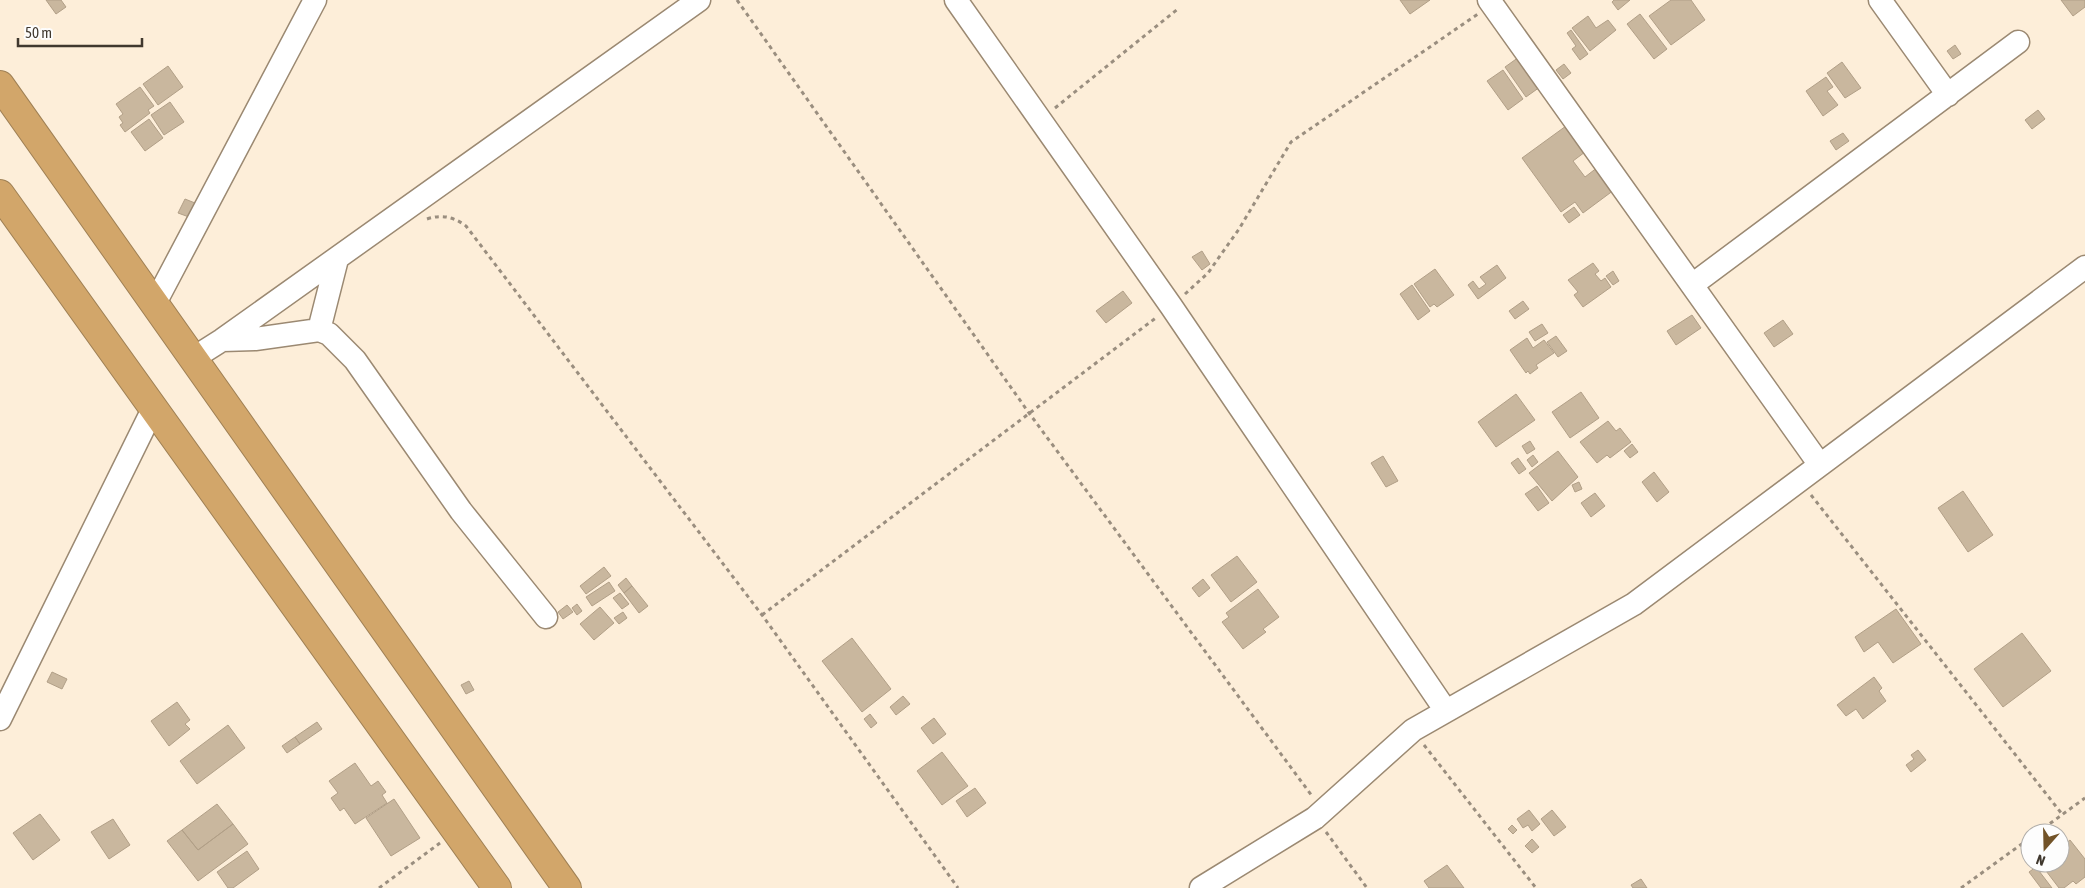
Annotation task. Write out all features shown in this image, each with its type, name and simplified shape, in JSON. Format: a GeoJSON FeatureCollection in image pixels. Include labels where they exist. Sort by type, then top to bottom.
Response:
{"type":"FeatureCollection","features":[{"type":"Feature","properties":{"kind":"highway"},"geometry":{"type":"LineString","coordinates":[[0,85],[567,888]]}},
{"type":"Feature","properties":{"kind":"highway"},"geometry":{"type":"LineString","coordinates":[[0,194],[497,888]]}},
{"type":"Feature","properties":{"kind":"street"},"geometry":{"type":"LineString","coordinates":[[154,305],[315,0]]}},
{"type":"Feature","properties":{"kind":"street"},"geometry":{"type":"LineString","coordinates":[[192,359],[222,340],[699,0]]}},
{"type":"Feature","properties":{"kind":"street"},"geometry":{"type":"LineString","coordinates":[[956,0],[1171,306],[1446,711]]}},
{"type":"Feature","properties":{"kind":"street"},"geometry":{"type":"LineString","coordinates":[[1880,0],[1948,95]]}},
{"type":"Feature","properties":{"kind":"street"},"geometry":{"type":"LineString","coordinates":[[1491,2],[1820,465]]}},
{"type":"Feature","properties":{"kind":"street"},"geometry":{"type":"LineString","coordinates":[[1692,285],[2018,42]]}},
{"type":"Feature","properties":{"kind":"street"},"geometry":{"type":"LineString","coordinates":[[319,330],[337,258]]}},
{"type":"Feature","properties":{"kind":"street"},"geometry":{"type":"LineString","coordinates":[[1201,888],[1315,818],[1414,730],[1634,604],[2085,267]]}},
{"type":"Feature","properties":{"kind":"street"},"geometry":{"type":"LineString","coordinates":[[222,340],[254,339],[319,330],[329,334],[355,360],[461,511],[546,617]]}},
{"type":"Feature","properties":{"kind":"street"},"geometry":{"type":"LineString","coordinates":[[0,719],[154,407]]}},
{"type":"Feature","properties":{"kind":"path"},"geometry":{"type":"LineString","coordinates":[[737,0],[1029,414],[1318,804],[1315,818],[1367,888]]}},
{"type":"Feature","properties":{"kind":"path"},"geometry":{"type":"LineString","coordinates":[[762,615],[1171,306],[1208,272],[1239,229],[1290,142],[1491,2]]}},
{"type":"Feature","properties":{"kind":"path"},"geometry":{"type":"LineString","coordinates":[[1040,120],[1180,8]]}},
{"type":"Feature","properties":{"kind":"path"},"geometry":{"type":"LineString","coordinates":[[419,221],[438,216],[458,219],[466,226],[762,615],[958,888]]}},
{"type":"Feature","properties":{"kind":"path"},"geometry":{"type":"LineString","coordinates":[[1799,480],[2062,814]]}},
{"type":"Feature","properties":{"kind":"path"},"geometry":{"type":"LineString","coordinates":[[1414,730],[1536,888]]}},
{"type":"Feature","properties":{"kind":"path"},"geometry":{"type":"LineString","coordinates":[[2050,823],[2085,798]]}},
{"type":"Feature","properties":{"kind":"path"},"geometry":{"type":"LineString","coordinates":[[380,888],[456,831]]}},
{"type":"Feature","properties":{"kind":"path"},"geometry":{"type":"LineString","coordinates":[[1961,888],[2020,845]]}},
{"type":"Feature","properties":{"kind":"building"},"geometry":{"type":"Polygon","coordinates":[[[46,0],[61,0],[66,7],[56,14],[46,0]]]}},
{"type":"Feature","properties":{"kind":"building"},"geometry":{"type":"Polygon","coordinates":[[[1400,0],[1430,0],[1410,14],[1400,0]]]}},
{"type":"Feature","properties":{"kind":"building"},"geometry":{"type":"Polygon","coordinates":[[[1614,0],[1630,0],[1618,10],[1612,2],[1614,0]]]}},
{"type":"Feature","properties":{"kind":"building"},"geometry":{"type":"Polygon","coordinates":[[[1671,0],[1691,0],[1705,20],[1671,45],[1649,16],[1671,0]]]}},
{"type":"Feature","properties":{"kind":"building"},"geometry":{"type":"Polygon","coordinates":[[[2061,0],[2085,0],[2085,7],[2073,16],[2061,0]]]}},
{"type":"Feature","properties":{"kind":"building"},"geometry":{"type":"Polygon","coordinates":[[[1640,14],[1667,49],[1654,59],[1627,24],[1640,14]]]}},
{"type":"Feature","properties":{"kind":"building"},"geometry":{"type":"Polygon","coordinates":[[[1588,16],[1596,28],[1608,20],[1616,30],[1590,51],[1572,28],[1588,16]]]}},
{"type":"Feature","properties":{"kind":"building"},"geometry":{"type":"Polygon","coordinates":[[[1571,30],[1588,54],[1580,60],[1572,49],[1576,46],[1567,33],[1571,30]]]}},
{"type":"Feature","properties":{"kind":"building"},"geometry":{"type":"Polygon","coordinates":[[[1955,45],[1961,54],[1953,59],[1947,51],[1955,45]]]}},
{"type":"Feature","properties":{"kind":"building"},"geometry":{"type":"Polygon","coordinates":[[[1519,57],[1540,87],[1526,97],[1505,67],[1519,57]]]}},
{"type":"Feature","properties":{"kind":"building"},"geometry":{"type":"Polygon","coordinates":[[[1842,62],[1861,88],[1845,98],[1827,73],[1842,62]]]}},
{"type":"Feature","properties":{"kind":"building"},"geometry":{"type":"Polygon","coordinates":[[[1564,64],[1571,73],[1563,79],[1556,70],[1564,64]]]}},
{"type":"Feature","properties":{"kind":"building"},"geometry":{"type":"Polygon","coordinates":[[[168,66],[183,87],[158,105],[143,84],[168,66]]]}},
{"type":"Feature","properties":{"kind":"building"},"geometry":{"type":"Polygon","coordinates":[[[1503,70],[1523,99],[1508,110],[1487,81],[1503,70]]]}},
{"type":"Feature","properties":{"kind":"building"},"geometry":{"type":"Polygon","coordinates":[[[1826,77],[1833,87],[1827,91],[1838,105],[1823,116],[1806,91],[1826,77]]]}},
{"type":"Feature","properties":{"kind":"building"},"geometry":{"type":"Polygon","coordinates":[[[140,87],[154,106],[148,110],[150,113],[125,132],[120,125],[123,123],[119,117],[123,114],[116,104],[140,87]]]}},
{"type":"Feature","properties":{"kind":"building"},"geometry":{"type":"Polygon","coordinates":[[[170,102],[184,122],[164,135],[151,115],[170,102]]]}},
{"type":"Feature","properties":{"kind":"building"},"geometry":{"type":"Polygon","coordinates":[[[2038,110],[2045,119],[2032,129],[2025,120],[2038,110]]]}},
{"type":"Feature","properties":{"kind":"building"},"geometry":{"type":"Polygon","coordinates":[[[149,119],[163,138],[145,151],[131,132],[149,119]]]}},
{"type":"Feature","properties":{"kind":"building"},"geometry":{"type":"Polygon","coordinates":[[[1566,126],[1585,152],[1573,161],[1585,177],[1598,167],[1614,190],[1583,213],[1575,202],[1561,212],[1522,158],[1566,126]]]}},
{"type":"Feature","properties":{"kind":"building"},"geometry":{"type":"Polygon","coordinates":[[[1843,133],[1849,141],[1836,150],[1830,141],[1843,133]]]}},
{"type":"Feature","properties":{"kind":"building"},"geometry":{"type":"Polygon","coordinates":[[[185,199],[195,203],[189,217],[178,213],[185,199]]]}},
{"type":"Feature","properties":{"kind":"building"},"geometry":{"type":"Polygon","coordinates":[[[1574,207],[1580,215],[1569,223],[1563,215],[1574,207]]]}},
{"type":"Feature","properties":{"kind":"building"},"geometry":{"type":"Polygon","coordinates":[[[1202,251],[1210,264],[1202,270],[1192,257],[1202,251]]]}},
{"type":"Feature","properties":{"kind":"building"},"geometry":{"type":"Polygon","coordinates":[[[1593,263],[1599,271],[1595,274],[1601,281],[1605,278],[1611,287],[1583,307],[1574,295],[1578,292],[1568,280],[1593,263]]]}},
{"type":"Feature","properties":{"kind":"building"},"geometry":{"type":"Polygon","coordinates":[[[1497,265],[1506,278],[1478,299],[1468,285],[1473,281],[1479,289],[1486,284],[1480,277],[1497,265]]]}},
{"type":"Feature","properties":{"kind":"building"},"geometry":{"type":"Polygon","coordinates":[[[1435,269],[1454,295],[1437,307],[1434,304],[1430,307],[1414,284],[1435,269]]]}},
{"type":"Feature","properties":{"kind":"building"},"geometry":{"type":"Polygon","coordinates":[[[1613,271],[1619,281],[1613,285],[1606,276],[1613,271]]]}},
{"type":"Feature","properties":{"kind":"building"},"geometry":{"type":"Polygon","coordinates":[[[1412,285],[1430,311],[1418,320],[1400,294],[1412,285]]]}},
{"type":"Feature","properties":{"kind":"building"},"geometry":{"type":"Polygon","coordinates":[[[1123,291],[1132,303],[1106,323],[1096,311],[1123,291]]]}},
{"type":"Feature","properties":{"kind":"building"},"geometry":{"type":"Polygon","coordinates":[[[1523,301],[1529,309],[1515,319],[1509,311],[1523,301]]]}},
{"type":"Feature","properties":{"kind":"building"},"geometry":{"type":"Polygon","coordinates":[[[1692,315],[1701,328],[1676,345],[1667,331],[1692,315]]]}},
{"type":"Feature","properties":{"kind":"building"},"geometry":{"type":"Polygon","coordinates":[[[1783,320],[1793,334],[1774,347],[1764,333],[1783,320]]]}},
{"type":"Feature","properties":{"kind":"building"},"geometry":{"type":"Polygon","coordinates":[[[1542,324],[1548,333],[1535,341],[1529,332],[1542,324]]]}},
{"type":"Feature","properties":{"kind":"building"},"geometry":{"type":"Polygon","coordinates":[[[1556,336],[1567,351],[1558,357],[1547,342],[1556,336]]]}},
{"type":"Feature","properties":{"kind":"building"},"geometry":{"type":"Polygon","coordinates":[[[1527,338],[1533,348],[1544,340],[1554,353],[1536,365],[1538,368],[1530,374],[1528,371],[1526,373],[1510,350],[1527,338]]]}},
{"type":"Feature","properties":{"kind":"building"},"geometry":{"type":"Polygon","coordinates":[[[1581,392],[1599,418],[1570,438],[1552,412],[1581,392]]]}},
{"type":"Feature","properties":{"kind":"building"},"geometry":{"type":"Polygon","coordinates":[[[1516,394],[1535,420],[1496,447],[1478,422],[1516,394]]]}},
{"type":"Feature","properties":{"kind":"building"},"geometry":{"type":"Polygon","coordinates":[[[1608,421],[1616,431],[1620,428],[1631,442],[1610,458],[1607,455],[1597,463],[1580,442],[1608,421]]]}},
{"type":"Feature","properties":{"kind":"building"},"geometry":{"type":"Polygon","coordinates":[[[1530,441],[1535,449],[1527,454],[1522,446],[1530,441]]]}},
{"type":"Feature","properties":{"kind":"building"},"geometry":{"type":"Polygon","coordinates":[[[1632,444],[1638,452],[1630,458],[1624,451],[1632,444]]]}},
{"type":"Feature","properties":{"kind":"building"},"geometry":{"type":"Polygon","coordinates":[[[1558,451],[1578,477],[1552,501],[1529,473],[1558,451]]]}},
{"type":"Feature","properties":{"kind":"building"},"geometry":{"type":"Polygon","coordinates":[[[1533,455],[1538,462],[1532,467],[1527,460],[1533,455]]]}},
{"type":"Feature","properties":{"kind":"building"},"geometry":{"type":"Polygon","coordinates":[[[1383,456],[1398,481],[1386,487],[1371,463],[1383,456]]]}},
{"type":"Feature","properties":{"kind":"building"},"geometry":{"type":"Polygon","coordinates":[[[1518,458],[1526,469],[1519,474],[1511,463],[1518,458]]]}},
{"type":"Feature","properties":{"kind":"building"},"geometry":{"type":"Polygon","coordinates":[[[1654,472],[1669,492],[1657,502],[1642,482],[1654,472]]]}},
{"type":"Feature","properties":{"kind":"building"},"geometry":{"type":"Polygon","coordinates":[[[1579,482],[1582,489],[1575,492],[1572,485],[1579,482]]]}},
{"type":"Feature","properties":{"kind":"building"},"geometry":{"type":"Polygon","coordinates":[[[1537,486],[1549,503],[1538,511],[1525,494],[1537,486]]]}},
{"type":"Feature","properties":{"kind":"building"},"geometry":{"type":"Polygon","coordinates":[[[1963,491],[1993,535],[1968,552],[1938,508],[1963,491]]]}},
{"type":"Feature","properties":{"kind":"building"},"geometry":{"type":"Polygon","coordinates":[[[1595,493],[1605,506],[1591,517],[1581,503],[1595,493]]]}},
{"type":"Feature","properties":{"kind":"building"},"geometry":{"type":"Polygon","coordinates":[[[1237,556],[1257,582],[1231,602],[1211,575],[1237,556]]]}},
{"type":"Feature","properties":{"kind":"building"},"geometry":{"type":"Polygon","coordinates":[[[604,567],[611,576],[586,594],[580,586],[604,567]]]}},
{"type":"Feature","properties":{"kind":"building"},"geometry":{"type":"Polygon","coordinates":[[[626,578],[632,586],[624,593],[618,585],[626,578]]]}},
{"type":"Feature","properties":{"kind":"building"},"geometry":{"type":"Polygon","coordinates":[[[1203,579],[1210,588],[1199,597],[1192,588],[1203,579]]]}},
{"type":"Feature","properties":{"kind":"building"},"geometry":{"type":"Polygon","coordinates":[[[609,582],[615,591],[592,606],[586,597],[609,582]]]}},
{"type":"Feature","properties":{"kind":"building"},"geometry":{"type":"Polygon","coordinates":[[[632,586],[648,606],[639,613],[624,593],[632,586]]]}},
{"type":"Feature","properties":{"kind":"building"},"geometry":{"type":"Polygon","coordinates":[[[1258,589],[1279,617],[1263,629],[1266,632],[1243,649],[1222,622],[1229,617],[1226,613],[1258,589]]]}},
{"type":"Feature","properties":{"kind":"building"},"geometry":{"type":"Polygon","coordinates":[[[620,593],[629,604],[622,609],[613,598],[620,593]]]}},
{"type":"Feature","properties":{"kind":"building"},"geometry":{"type":"Polygon","coordinates":[[[577,604],[582,611],[577,615],[572,608],[577,604]]]}},
{"type":"Feature","properties":{"kind":"building"},"geometry":{"type":"Polygon","coordinates":[[[567,605],[573,612],[563,619],[558,612],[567,605]]]}},
{"type":"Feature","properties":{"kind":"building"},"geometry":{"type":"Polygon","coordinates":[[[600,607],[614,623],[594,640],[580,624],[600,607]]]}},
{"type":"Feature","properties":{"kind":"building"},"geometry":{"type":"Polygon","coordinates":[[[1896,609],[1921,644],[1893,663],[1878,642],[1864,652],[1855,637],[1896,609]]]}},
{"type":"Feature","properties":{"kind":"building"},"geometry":{"type":"Polygon","coordinates":[[[623,612],[627,618],[619,624],[614,618],[623,612]]]}},
{"type":"Feature","properties":{"kind":"building"},"geometry":{"type":"Polygon","coordinates":[[[2022,633],[2051,671],[2003,707],[1974,669],[2022,633]]]}},
{"type":"Feature","properties":{"kind":"building"},"geometry":{"type":"Polygon","coordinates":[[[852,638],[891,689],[862,712],[822,661],[852,638]]]}},
{"type":"Feature","properties":{"kind":"building"},"geometry":{"type":"Polygon","coordinates":[[[52,672],[67,679],[62,689],[47,682],[52,672]]]}},
{"type":"Feature","properties":{"kind":"building"},"geometry":{"type":"Polygon","coordinates":[[[1874,677],[1882,688],[1879,691],[1886,701],[1863,719],[1856,709],[1846,716],[1837,705],[1874,677]]]}},
{"type":"Feature","properties":{"kind":"building"},"geometry":{"type":"Polygon","coordinates":[[[469,681],[474,690],[466,694],[461,685],[469,681]]]}},
{"type":"Feature","properties":{"kind":"building"},"geometry":{"type":"Polygon","coordinates":[[[903,696],[910,704],[896,715],[890,707],[903,696]]]}},
{"type":"Feature","properties":{"kind":"building"},"geometry":{"type":"Polygon","coordinates":[[[177,702],[190,720],[185,724],[190,729],[169,746],[151,721],[177,702]]]}},
{"type":"Feature","properties":{"kind":"building"},"geometry":{"type":"Polygon","coordinates":[[[870,714],[877,723],[871,728],[864,719],[870,714]]]}},
{"type":"Feature","properties":{"kind":"building"},"geometry":{"type":"Polygon","coordinates":[[[934,718],[946,734],[933,744],[921,728],[934,718]]]}},
{"type":"Feature","properties":{"kind":"building"},"geometry":{"type":"Polygon","coordinates":[[[317,722],[322,729],[300,744],[295,737],[317,722]]]}},
{"type":"Feature","properties":{"kind":"building"},"geometry":{"type":"Polygon","coordinates":[[[228,725],[245,748],[197,784],[180,761],[228,725]]]}},
{"type":"Feature","properties":{"kind":"building"},"geometry":{"type":"Polygon","coordinates":[[[295,737],[300,744],[287,753],[282,746],[295,737]]]}},
{"type":"Feature","properties":{"kind":"building"},"geometry":{"type":"Polygon","coordinates":[[[1918,750],[1926,760],[1911,772],[1906,765],[1914,759],[1911,755],[1918,750]]]}},
{"type":"Feature","properties":{"kind":"building"},"geometry":{"type":"Polygon","coordinates":[[[942,752],[968,786],[942,805],[917,771],[942,752]]]}},
{"type":"Feature","properties":{"kind":"building"},"geometry":{"type":"Polygon","coordinates":[[[355,763],[371,786],[378,781],[386,792],[382,795],[387,803],[355,824],[344,808],[340,811],[331,798],[338,793],[329,781],[355,763]]]}},
{"type":"Feature","properties":{"kind":"building"},"geometry":{"type":"Polygon","coordinates":[[[975,788],[986,803],[967,817],[956,801],[975,788]]]}},
{"type":"Feature","properties":{"kind":"building"},"geometry":{"type":"Polygon","coordinates":[[[394,799],[420,838],[391,856],[366,818],[394,799]]]}},
{"type":"Feature","properties":{"kind":"building"},"geometry":{"type":"Polygon","coordinates":[[[217,804],[233,824],[198,850],[182,830],[217,804]]]}},
{"type":"Feature","properties":{"kind":"building"},"geometry":{"type":"Polygon","coordinates":[[[1529,810],[1540,824],[1532,831],[1528,825],[1523,828],[1517,819],[1529,810]]]}},
{"type":"Feature","properties":{"kind":"building"},"geometry":{"type":"Polygon","coordinates":[[[1552,810],[1566,827],[1554,836],[1541,819],[1552,810]]]}},
{"type":"Feature","properties":{"kind":"building"},"geometry":{"type":"Polygon","coordinates":[[[40,814],[60,840],[33,860],[13,833],[40,814]]]}},
{"type":"Feature","properties":{"kind":"building"},"geometry":{"type":"Polygon","coordinates":[[[113,819],[130,845],[109,859],[91,832],[113,819]]]}},
{"type":"Feature","properties":{"kind":"building"},"geometry":{"type":"Polygon","coordinates":[[[233,824],[248,844],[198,881],[167,841],[182,830],[198,850],[233,824]]]}},
{"type":"Feature","properties":{"kind":"building"},"geometry":{"type":"Polygon","coordinates":[[[1512,825],[1517,830],[1513,834],[1508,829],[1512,825]]]}},
{"type":"Feature","properties":{"kind":"building"},"geometry":{"type":"Polygon","coordinates":[[[1532,839],[1539,847],[1532,853],[1525,846],[1532,839]]]}},
{"type":"Feature","properties":{"kind":"building"},"geometry":{"type":"Polygon","coordinates":[[[2070,840],[2085,859],[2085,877],[2076,884],[2073,881],[2064,888],[2059,888],[2048,873],[2070,873],[2070,840]]]}},
{"type":"Feature","properties":{"kind":"building"},"geometry":{"type":"Polygon","coordinates":[[[247,851],[259,869],[233,888],[228,888],[217,872],[247,851]]]}},
{"type":"Feature","properties":{"kind":"building"},"geometry":{"type":"Polygon","coordinates":[[[1447,865],[1464,888],[1429,888],[1424,881],[1447,865]]]}},
{"type":"Feature","properties":{"kind":"building"},"geometry":{"type":"Polygon","coordinates":[[[2030,873],[2041,873],[2052,888],[2041,888],[2030,873]]]}},
{"type":"Feature","properties":{"kind":"building"},"geometry":{"type":"Polygon","coordinates":[[[1641,879],[1647,888],[1633,888],[1631,885],[1641,879]]]}}]}
